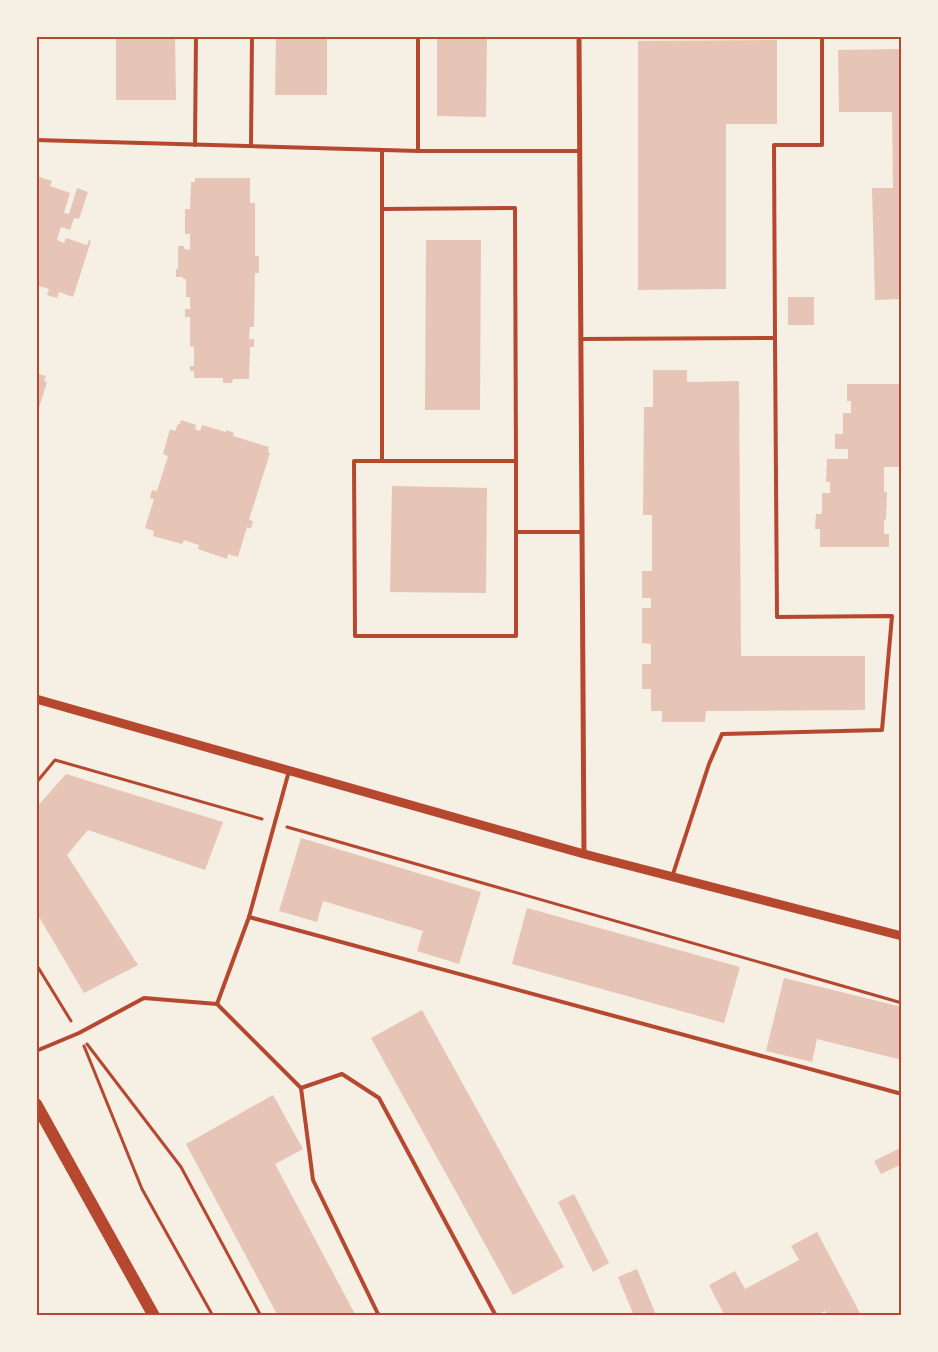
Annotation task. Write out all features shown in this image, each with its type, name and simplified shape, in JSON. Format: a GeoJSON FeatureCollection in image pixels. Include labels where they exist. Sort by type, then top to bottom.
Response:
{"type":"FeatureCollection","features":[{"type":"Feature","properties":{"kind":"main road"},"geometry":{"type":"LineString","coordinates":[[36,1104],[154,1316]]}},
{"type":"Feature","properties":{"kind":"street"},"geometry":{"type":"LineString","coordinates":[[579,36],[584,854]]}},
{"type":"Feature","properties":{"kind":"street"},"geometry":{"type":"LineString","coordinates":[[36,699],[584,854],[902,936]]}},
{"type":"Feature","properties":{"kind":"lane"},"geometry":{"type":"LineString","coordinates":[[195,145],[196,36]]}},
{"type":"Feature","properties":{"kind":"lane"},"geometry":{"type":"LineString","coordinates":[[251,146],[252,36]]}},
{"type":"Feature","properties":{"kind":"lane"},"geometry":{"type":"LineString","coordinates":[[418,36],[418,151]]}},
{"type":"Feature","properties":{"kind":"lane"},"geometry":{"type":"LineString","coordinates":[[672,877],[709,764],[722,734],[882,730],[892,616],[777,617],[774,145],[822,145],[822,36]]}},
{"type":"Feature","properties":{"kind":"lane"},"geometry":{"type":"LineString","coordinates":[[36,140],[418,151],[580,151]]}},
{"type":"Feature","properties":{"kind":"lane"},"geometry":{"type":"LineString","coordinates":[[382,150],[382,461]]}},
{"type":"Feature","properties":{"kind":"lane"},"geometry":{"type":"LineString","coordinates":[[382,209],[516,208],[516,461],[516,636],[355,636],[354,461],[516,461]]}},
{"type":"Feature","properties":{"kind":"lane"},"geometry":{"type":"LineString","coordinates":[[581,339],[776,338]]}},
{"type":"Feature","properties":{"kind":"lane"},"geometry":{"type":"LineString","coordinates":[[516,532],[582,532]]}},
{"type":"Feature","properties":{"kind":"lane"},"geometry":{"type":"LineString","coordinates":[[217,1004],[250,917],[289,771]]}},
{"type":"Feature","properties":{"kind":"lane"},"geometry":{"type":"LineString","coordinates":[[250,917],[902,1094]]}},
{"type":"Feature","properties":{"kind":"lane"},"geometry":{"type":"LineString","coordinates":[[36,1051],[79,1033],[144,998],[217,1004],[301,1088],[313,1180],[379,1316]]}},
{"type":"Feature","properties":{"kind":"lane"},"geometry":{"type":"LineString","coordinates":[[301,1088],[342,1074],[379,1098],[496,1316]]}},
{"type":"Feature","properties":{"kind":"path"},"geometry":{"type":"LineString","coordinates":[[36,783],[55,760],[902,1003]]}},
{"type":"Feature","properties":{"kind":"path"},"geometry":{"type":"LineString","coordinates":[[36,964],[79,1033],[181,1167],[261,1316]]}},
{"type":"Feature","properties":{"kind":"path"},"geometry":{"type":"LineString","coordinates":[[79,1033],[142,1189],[213,1316]]}},
{"type":"Feature","properties":{"kind":"building"},"geometry":{"type":"Polygon","coordinates":[[[116,36],[175,36],[176,100],[116,100],[116,36]]]}},
{"type":"Feature","properties":{"kind":"building"},"geometry":{"type":"Polygon","coordinates":[[[276,36],[327,36],[327,95],[275,95],[276,36]]]}},
{"type":"Feature","properties":{"kind":"building"},"geometry":{"type":"Polygon","coordinates":[[[437,36],[487,36],[486,117],[437,116],[437,36]]]}},
{"type":"Feature","properties":{"kind":"building"},"geometry":{"type":"Polygon","coordinates":[[[777,40],[777,124],[726,124],[726,289],[638,290],[638,41],[777,40]]]}},
{"type":"Feature","properties":{"kind":"building"},"geometry":{"type":"Polygon","coordinates":[[[902,49],[902,299],[875,300],[872,188],[893,188],[892,112],[839,112],[838,50],[902,49]]]}},
{"type":"Feature","properties":{"kind":"building"},"geometry":{"type":"Polygon","coordinates":[[[36,176],[52,181],[50,186],[70,193],[64,213],[69,214],[77,188],[88,192],[79,219],[74,218],[70,230],[61,227],[57,240],[64,243],[66,238],[87,245],[89,240],[91,241],[73,297],[59,292],[57,298],[47,295],[49,289],[36,285],[36,176]]]}},
{"type":"Feature","properties":{"kind":"building"},"geometry":{"type":"Polygon","coordinates":[[[195,178],[250,178],[250,203],[255,203],[255,256],[259,256],[259,273],[255,273],[254,327],[250,327],[249,339],[254,339],[254,347],[250,347],[249,379],[233,379],[232,383],[223,383],[223,378],[194,378],[194,371],[190,371],[190,366],[194,366],[194,347],[190,346],[190,317],[185,317],[185,309],[190,309],[190,297],[186,297],[186,279],[176,277],[176,269],[178,269],[178,246],[184,246],[184,249],[190,250],[190,234],[185,234],[185,209],[190,209],[191,182],[195,182],[195,178]]]}},
{"type":"Feature","properties":{"kind":"building"},"geometry":{"type":"Polygon","coordinates":[[[426,240],[481,240],[480,410],[425,410],[426,240]]]}},
{"type":"Feature","properties":{"kind":"building"},"geometry":{"type":"Polygon","coordinates":[[[788,297],[814,297],[814,325],[788,325],[788,297]]]}},
{"type":"Feature","properties":{"kind":"building"},"geometry":{"type":"Polygon","coordinates":[[[653,370],[687,370],[687,382],[739,381],[741,656],[865,656],[865,710],[706,711],[705,722],[662,722],[662,711],[651,711],[651,689],[642,689],[642,664],[651,664],[651,644],[642,643],[642,608],[651,608],[651,598],[642,598],[642,571],[652,571],[652,515],[643,515],[644,407],[653,407],[653,370]]]}},
{"type":"Feature","properties":{"kind":"building"},"geometry":{"type":"Polygon","coordinates":[[[36,373],[46,376],[44,381],[47,382],[37,414],[36,373]]]}},
{"type":"Feature","properties":{"kind":"building"},"geometry":{"type":"Polygon","coordinates":[[[847,384],[902,384],[902,467],[884,467],[884,492],[887,492],[884,534],[889,534],[889,547],[820,547],[820,529],[815,529],[816,514],[822,514],[822,493],[830,493],[830,482],[826,482],[827,459],[848,459],[848,449],[835,449],[835,434],[843,434],[843,413],[851,413],[851,401],[847,401],[847,384]]]}},
{"type":"Feature","properties":{"kind":"building"},"geometry":{"type":"Polygon","coordinates":[[[181,420],[196,425],[195,429],[200,431],[202,425],[226,432],[226,430],[234,433],[233,436],[269,447],[268,452],[270,453],[249,520],[253,521],[251,529],[247,527],[238,557],[228,554],[227,559],[198,549],[199,545],[184,540],[182,544],[153,536],[154,531],[145,528],[154,499],[150,498],[152,490],[157,491],[168,456],[163,454],[170,429],[175,431],[181,420]]]}},
{"type":"Feature","properties":{"kind":"building"},"geometry":{"type":"Polygon","coordinates":[[[392,486],[487,488],[486,593],[390,592],[392,486]]]}},
{"type":"Feature","properties":{"kind":"building"},"geometry":{"type":"Polygon","coordinates":[[[66,774],[223,822],[205,870],[88,830],[67,855],[138,965],[84,993],[36,912],[36,808],[66,774]]]}},
{"type":"Feature","properties":{"kind":"building"},"geometry":{"type":"Polygon","coordinates":[[[301,838],[481,892],[459,964],[417,951],[423,931],[323,901],[317,922],[279,911],[301,838]]]}},
{"type":"Feature","properties":{"kind":"building"},"geometry":{"type":"Polygon","coordinates":[[[527,908],[740,967],[724,1023],[512,964],[527,908]]]}},
{"type":"Feature","properties":{"kind":"building"},"geometry":{"type":"Polygon","coordinates":[[[784,978],[902,1007],[902,1060],[817,1039],[812,1062],[766,1051],[784,978]]]}},
{"type":"Feature","properties":{"kind":"building"},"geometry":{"type":"Polygon","coordinates":[[[422,1010],[564,1267],[513,1295],[371,1038],[422,1010]]]}},
{"type":"Feature","properties":{"kind":"building"},"geometry":{"type":"Polygon","coordinates":[[[273,1095],[303,1149],[275,1164],[356,1316],[278,1316],[186,1144],[273,1095]]]}},
{"type":"Feature","properties":{"kind":"building"},"geometry":{"type":"Polygon","coordinates":[[[902,1147],[902,1164],[881,1174],[874,1161],[902,1147]]]}},
{"type":"Feature","properties":{"kind":"building"},"geometry":{"type":"Polygon","coordinates":[[[574,1194],[609,1263],[593,1272],[558,1202],[574,1194]]]}},
{"type":"Feature","properties":{"kind":"building"},"geometry":{"type":"Polygon","coordinates":[[[817,1232],[861,1315],[828,1316],[825,1311],[815,1316],[725,1316],[709,1285],[735,1271],[745,1289],[799,1260],[791,1246],[817,1232]]]}},
{"type":"Feature","properties":{"kind":"building"},"geometry":{"type":"Polygon","coordinates":[[[637,1269],[656,1315],[654,1316],[634,1316],[618,1277],[637,1269]]]}}]}
